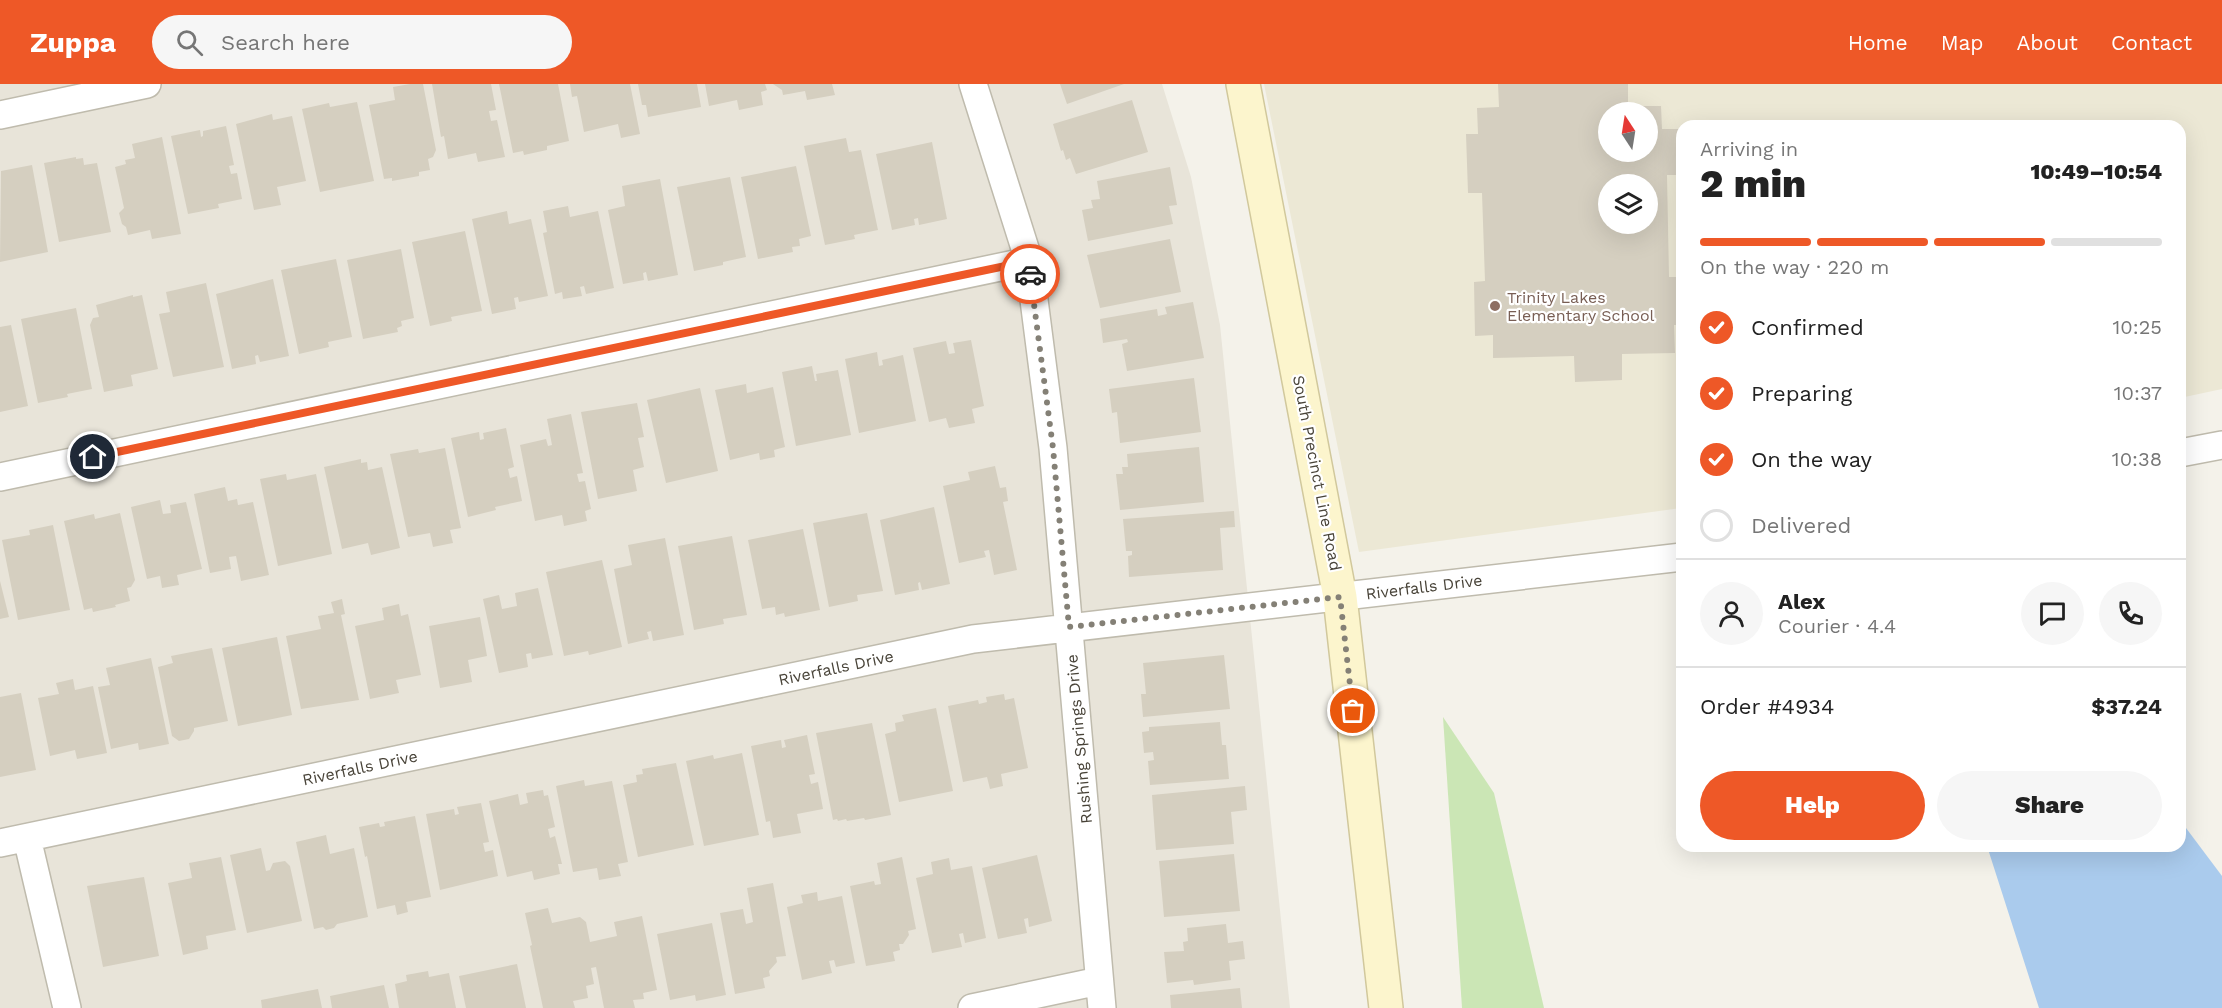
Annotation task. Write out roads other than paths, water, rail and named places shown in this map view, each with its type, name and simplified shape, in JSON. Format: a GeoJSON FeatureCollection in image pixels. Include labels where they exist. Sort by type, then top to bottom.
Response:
{"type":"FeatureCollection","features":[{"type":"Feature","properties":{"kind":"main road","name":"South Precinct Line Road"},"geometry":{"type":"LineString","coordinates":[[1243,84],[1340,597],[1386,1008]]}},
{"type":"Feature","properties":{"kind":"street"},"geometry":{"type":"LineString","coordinates":[[0,115],[147,84]]}},
{"type":"Feature","properties":{"kind":"street","name":"Rushing Springs Drive"},"geometry":{"type":"LineString","coordinates":[[973,84],[1029,261],[1053,448],[1102,1008]]}},
{"type":"Feature","properties":{"kind":"street"},"geometry":{"type":"LineString","coordinates":[[0,477],[1029,261]]}},
{"type":"Feature","properties":{"kind":"street"},"geometry":{"type":"LineString","coordinates":[[2186,452],[2222,445]]}},
{"type":"Feature","properties":{"kind":"street","name":"Riverfalls Drive"},"geometry":{"type":"LineString","coordinates":[[0,843],[973,639],[1676,558]]}},
{"type":"Feature","properties":{"kind":"street"},"geometry":{"type":"LineString","coordinates":[[27,838],[67,1008]]}},
{"type":"Feature","properties":{"kind":"street"},"geometry":{"type":"LineString","coordinates":[[972,1008],[1100,981]]}},
{"type":"Feature","properties":{"kind":"water"},"geometry":{"type":"Polygon","coordinates":[[[2186,828],[2222,876],[2222,1008],[2039,1008],[1989,852],[2186,852],[2186,828]]]}},
{"type":"Feature","properties":{"kind":"place","name":"Trinity Lakes Elementary School"},"geometry":{"type":"Point","coordinates":[1495,306]}}]}
